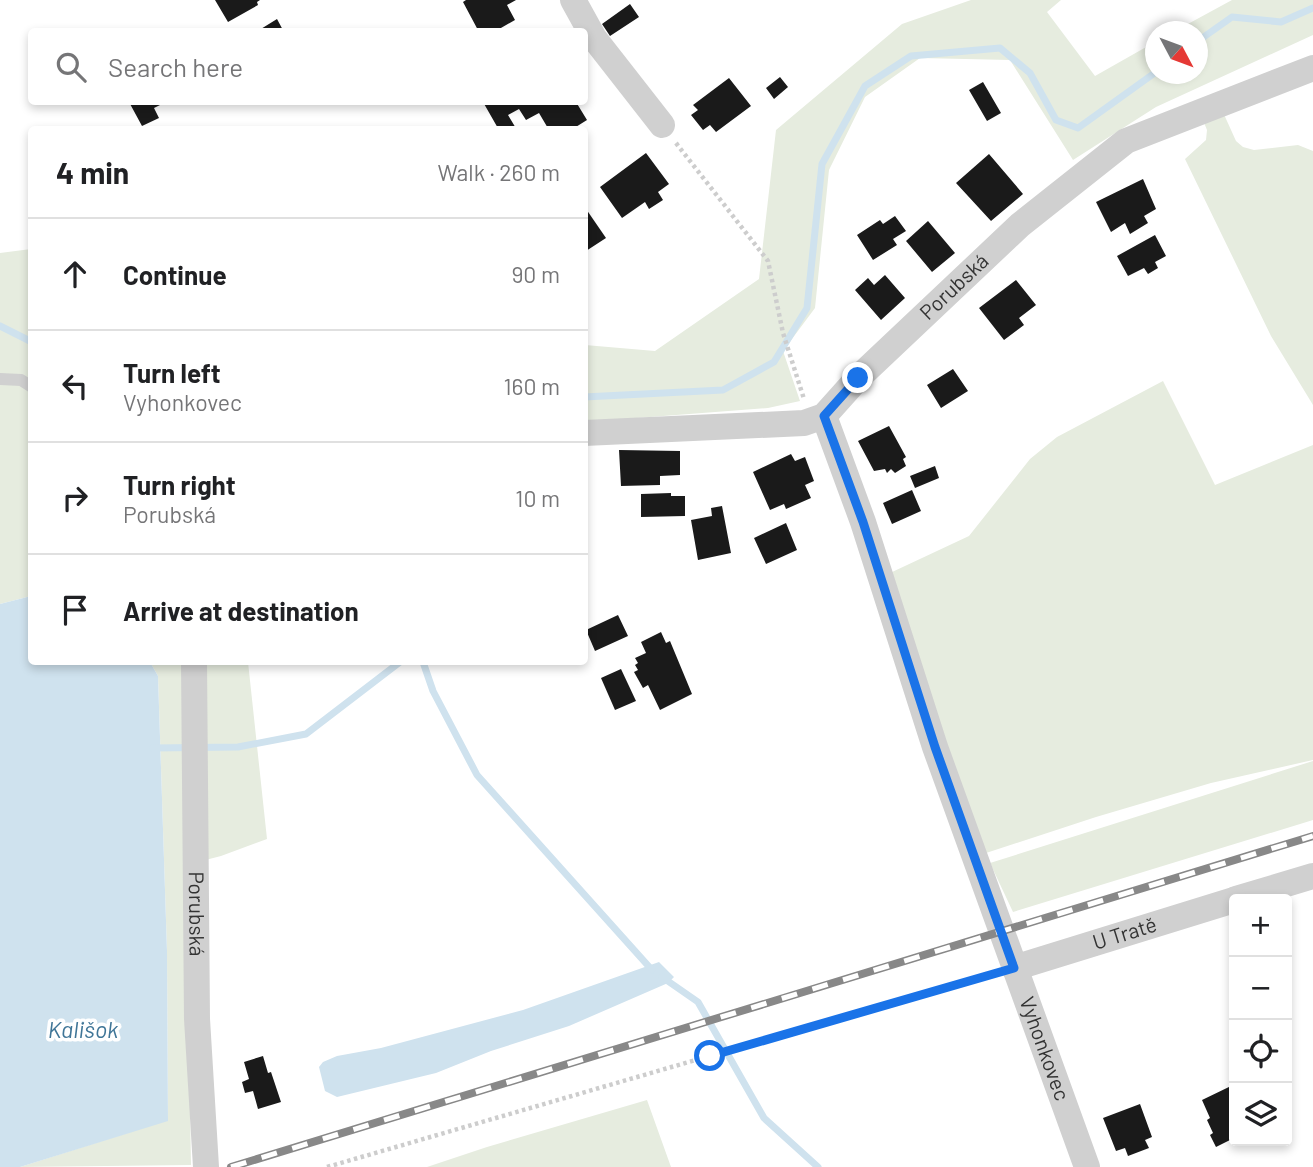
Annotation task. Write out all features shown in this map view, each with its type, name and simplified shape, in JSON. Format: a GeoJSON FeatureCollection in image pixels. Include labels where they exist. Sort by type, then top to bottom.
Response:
{"type":"FeatureCollection","features":[{"type":"Feature","properties":{"kind":"street"},"geometry":{"type":"LineString","coordinates":[[573,0],[594,38],[662,125]]}},
{"type":"Feature","properties":{"kind":"street","name":"Porubská"},"geometry":{"type":"LineString","coordinates":[[824,416],[858,378],[1020,225],[1126,141],[1313,68]]}},
{"type":"Feature","properties":{"kind":"street"},"geometry":{"type":"LineString","coordinates":[[588,433],[804,424],[824,416]]}},
{"type":"Feature","properties":{"kind":"street","name":"Vyhonkovec"},"geometry":{"type":"LineString","coordinates":[[824,416],[863,522],[935,747],[1087,1167]]}},
{"type":"Feature","properties":{"kind":"street","name":"Porubská"},"geometry":{"type":"LineString","coordinates":[[194,665],[197,1018],[206,1167]]}},
{"type":"Feature","properties":{"kind":"street","name":"U Tratě"},"geometry":{"type":"LineString","coordinates":[[1254,894],[1313,876]]}},
{"type":"Feature","properties":{"kind":"street","name":"U Tratě"},"geometry":{"type":"LineString","coordinates":[[1014,968],[1229,902]]}},
{"type":"Feature","properties":{"kind":"lane"},"geometry":{"type":"LineString","coordinates":[[0,379],[20,380],[28,385]]}},
{"type":"Feature","properties":{"kind":"path"},"geometry":{"type":"LineString","coordinates":[[662,125],[768,261],[783,333],[796,370]]}},
{"type":"Feature","properties":{"kind":"path"},"geometry":{"type":"LineString","coordinates":[[327,1167],[1014,968]]}},
{"type":"Feature","properties":{"kind":"shaded area"},"geometry":{"type":"Polygon","coordinates":[[[971,0],[1061,0],[1047,12],[1095,76],[1145,48],[1145,84],[1206,84],[1156,107],[1073,160],[1010,60],[920,58],[865,97],[829,170],[815,308],[783,351],[800,401],[768,408],[588,422],[588,345],[655,351],[759,279],[776,130],[902,24],[971,0]]]}},
{"type":"Feature","properties":{"kind":"shaded area"},"geometry":{"type":"Polygon","coordinates":[[[1232,0],[1313,0],[1313,35],[1208,83],[1208,21],[1193,21],[1232,0]]]}},
{"type":"Feature","properties":{"kind":"shaded area"},"geometry":{"type":"Polygon","coordinates":[[[1222,110],[1236,141],[1243,147],[1254,150],[1298,145],[1313,151],[1313,405],[1271,336],[1185,159],[1206,140],[1207,130],[1203,120],[1222,110]]]}},
{"type":"Feature","properties":{"kind":"shaded area"},"geometry":{"type":"Polygon","coordinates":[[[28,249],[28,597],[0,604],[0,253],[28,249]]]}},
{"type":"Feature","properties":{"kind":"shaded area"},"geometry":{"type":"Polygon","coordinates":[[[1163,381],[1215,485],[1313,445],[1313,760],[1211,783],[983,854],[890,573],[969,536],[1030,459],[1057,437],[1163,381]]]}},
{"type":"Feature","properties":{"kind":"shaded area"},"geometry":{"type":"Polygon","coordinates":[[[152,665],[248,665],[267,839],[221,856],[186,865],[191,1165],[20,1167],[168,1120],[167,951],[158,676],[152,665]]]}},
{"type":"Feature","properties":{"kind":"shaded area"},"geometry":{"type":"Polygon","coordinates":[[[1313,761],[1313,820],[1013,912],[990,863],[1313,761]]]}},
{"type":"Feature","properties":{"kind":"shaded area"},"geometry":{"type":"Polygon","coordinates":[[[647,1100],[671,1167],[427,1167],[487,1147],[647,1100]]]}},
{"type":"Feature","properties":{"kind":"water","name":"Kališok"},"geometry":{"type":"Polygon","coordinates":[[[28,597],[28,665],[152,665],[158,676],[167,951],[168,1121],[20,1167],[0,1167],[0,604],[28,597]]]}},
{"type":"Feature","properties":{"kind":"water"},"geometry":{"type":"Polygon","coordinates":[[[659,962],[674,977],[668,983],[569,1026],[491,1051],[436,1073],[337,1097],[325,1091],[319,1067],[323,1062],[337,1056],[381,1048],[523,1010],[659,962]]]}},
{"type":"Feature","properties":{"kind":"building"},"geometry":{"type":"Polygon","coordinates":[[[215,0],[260,0],[258,5],[228,22],[215,0]]]}},
{"type":"Feature","properties":{"kind":"building"},"geometry":{"type":"Polygon","coordinates":[[[516,0],[507,5],[515,20],[501,28],[477,28],[463,2],[516,0]]]}},
{"type":"Feature","properties":{"kind":"building"},"geometry":{"type":"Polygon","coordinates":[[[630,4],[639,17],[610,36],[602,24],[630,4]]]}},
{"type":"Feature","properties":{"kind":"building"},"geometry":{"type":"Polygon","coordinates":[[[277,19],[282,28],[262,28],[277,19]]]}},
{"type":"Feature","properties":{"kind":"building"},"geometry":{"type":"Polygon","coordinates":[[[780,77],[788,87],[774,99],[766,88],[780,77]]]}},
{"type":"Feature","properties":{"kind":"building"},"geometry":{"type":"Polygon","coordinates":[[[729,78],[751,106],[716,132],[710,125],[703,130],[691,115],[698,110],[693,105],[729,78]]]}},
{"type":"Feature","properties":{"kind":"building"},"geometry":{"type":"Polygon","coordinates":[[[983,82],[1001,113],[987,121],[969,90],[983,82]]]}},
{"type":"Feature","properties":{"kind":"building"},"geometry":{"type":"Polygon","coordinates":[[[131,105],[160,105],[154,108],[159,118],[142,126],[131,105]]]}},
{"type":"Feature","properties":{"kind":"building"},"geometry":{"type":"Polygon","coordinates":[[[485,105],[578,105],[587,120],[577,126],[547,126],[539,113],[526,120],[519,109],[508,115],[515,126],[497,126],[485,105]]]}},
{"type":"Feature","properties":{"kind":"building"},"geometry":{"type":"Polygon","coordinates":[[[646,153],[669,184],[658,192],[663,200],[649,209],[645,202],[622,218],[600,187],[646,153]]]}},
{"type":"Feature","properties":{"kind":"building"},"geometry":{"type":"Polygon","coordinates":[[[989,154],[1023,194],[991,221],[956,183],[989,154]]]}},
{"type":"Feature","properties":{"kind":"building"},"geometry":{"type":"Polygon","coordinates":[[[1143,179],[1156,209],[1144,216],[1148,223],[1130,234],[1125,223],[1111,232],[1096,202],[1143,179]]]}},
{"type":"Feature","properties":{"kind":"building"},"geometry":{"type":"Polygon","coordinates":[[[588,212],[606,238],[588,250],[588,212]]]}},
{"type":"Feature","properties":{"kind":"building"},"geometry":{"type":"Polygon","coordinates":[[[895,216],[906,231],[893,239],[897,245],[873,260],[857,235],[880,220],[883,224],[895,216]]]}},
{"type":"Feature","properties":{"kind":"building"},"geometry":{"type":"Polygon","coordinates":[[[928,221],[955,253],[932,272],[906,241],[928,221]]]}},
{"type":"Feature","properties":{"kind":"building"},"geometry":{"type":"Polygon","coordinates":[[[1155,235],[1166,256],[1155,262],[1158,268],[1148,274],[1144,268],[1128,276],[1117,256],[1155,235]]]}},
{"type":"Feature","properties":{"kind":"building"},"geometry":{"type":"Polygon","coordinates":[[[885,275],[905,298],[881,320],[855,290],[868,278],[874,285],[885,275]]]}},
{"type":"Feature","properties":{"kind":"building"},"geometry":{"type":"Polygon","coordinates":[[[1016,280],[1036,305],[1019,318],[1024,325],[1004,340],[979,308],[1016,280]]]}},
{"type":"Feature","properties":{"kind":"building"},"geometry":{"type":"Polygon","coordinates":[[[953,369],[968,391],[941,408],[927,385],[953,369]]]}},
{"type":"Feature","properties":{"kind":"building"},"geometry":{"type":"Polygon","coordinates":[[[889,426],[906,457],[903,459],[906,466],[895,473],[891,469],[887,473],[885,469],[874,471],[858,441],[889,426]]]}},
{"type":"Feature","properties":{"kind":"building"},"geometry":{"type":"Polygon","coordinates":[[[619,450],[680,451],[680,475],[660,476],[660,485],[621,486],[619,450]]]}},
{"type":"Feature","properties":{"kind":"building"},"geometry":{"type":"Polygon","coordinates":[[[791,454],[795,461],[805,457],[814,481],[805,485],[811,498],[786,509],[784,504],[770,510],[753,472],[791,454]]]}},
{"type":"Feature","properties":{"kind":"building"},"geometry":{"type":"Polygon","coordinates":[[[935,466],[939,478],[915,488],[910,476],[935,466]]]}},
{"type":"Feature","properties":{"kind":"building"},"geometry":{"type":"Polygon","coordinates":[[[912,490],[921,511],[892,524],[883,503],[912,490]]]}},
{"type":"Feature","properties":{"kind":"building"},"geometry":{"type":"Polygon","coordinates":[[[671,493],[671,496],[685,496],[685,516],[641,517],[641,494],[671,493]]]}},
{"type":"Feature","properties":{"kind":"building"},"geometry":{"type":"Polygon","coordinates":[[[722,506],[731,553],[698,560],[691,520],[712,516],[711,508],[722,506]]]}},
{"type":"Feature","properties":{"kind":"building"},"geometry":{"type":"Polygon","coordinates":[[[786,523],[797,550],[766,564],[754,538],[786,523]]]}},
{"type":"Feature","properties":{"kind":"building"},"geometry":{"type":"Polygon","coordinates":[[[618,615],[628,636],[595,651],[588,629],[618,615]]]}},
{"type":"Feature","properties":{"kind":"building"},"geometry":{"type":"Polygon","coordinates":[[[661,632],[666,643],[670,641],[692,694],[660,710],[648,685],[643,688],[634,672],[638,670],[635,658],[646,653],[641,642],[661,632]]]}},
{"type":"Feature","properties":{"kind":"building"},"geometry":{"type":"Polygon","coordinates":[[[621,669],[636,701],[615,710],[601,678],[621,669]]]}},
{"type":"Feature","properties":{"kind":"building"},"geometry":{"type":"Polygon","coordinates":[[[263,1056],[281,1102],[258,1109],[253,1091],[245,1093],[242,1082],[249,1079],[244,1062],[263,1056]]]}},
{"type":"Feature","properties":{"kind":"building"},"geometry":{"type":"Polygon","coordinates":[[[1229,1087],[1229,1140],[1216,1147],[1210,1135],[1213,1133],[1207,1120],[1210,1118],[1202,1100],[1229,1087]]]}},
{"type":"Feature","properties":{"kind":"building"},"geometry":{"type":"Polygon","coordinates":[[[1140,1104],[1152,1137],[1145,1140],[1149,1148],[1128,1156],[1125,1148],[1116,1151],[1103,1118],[1140,1104]]]}},
{"type":"Feature","properties":{"kind":"waterway"},"geometry":{"type":"LineString","coordinates":[[1208,34],[1232,17],[1281,22],[1313,8]]}},
{"type":"Feature","properties":{"kind":"waterway"},"geometry":{"type":"LineString","coordinates":[[588,397],[723,390],[774,362],[807,308],[822,164],[865,86],[911,56],[1000,48],[1030,73],[1056,120],[1078,128],[1145,80]]}},
{"type":"Feature","properties":{"kind":"waterway"},"geometry":{"type":"LineString","coordinates":[[0,326],[28,340]]}},
{"type":"Feature","properties":{"kind":"waterway"},"geometry":{"type":"LineString","coordinates":[[153,748],[238,747],[306,734],[396,665]]}},
{"type":"Feature","properties":{"kind":"waterway"},"geometry":{"type":"LineString","coordinates":[[424,665],[433,691],[477,775],[652,970]]}},
{"type":"Feature","properties":{"kind":"waterway"},"geometry":{"type":"LineString","coordinates":[[662,977],[698,1002],[764,1118],[818,1167]]}},
{"type":"Feature","properties":{"kind":"railway"},"geometry":{"type":"LineString","coordinates":[[231,1167],[1313,836]]}},
{"type":"Feature","properties":{"kind":"route"},"geometry":{"type":"LineString","coordinates":[[710,1056],[1014,968],[935,747],[863,522],[824,416],[858,378]]}}]}
